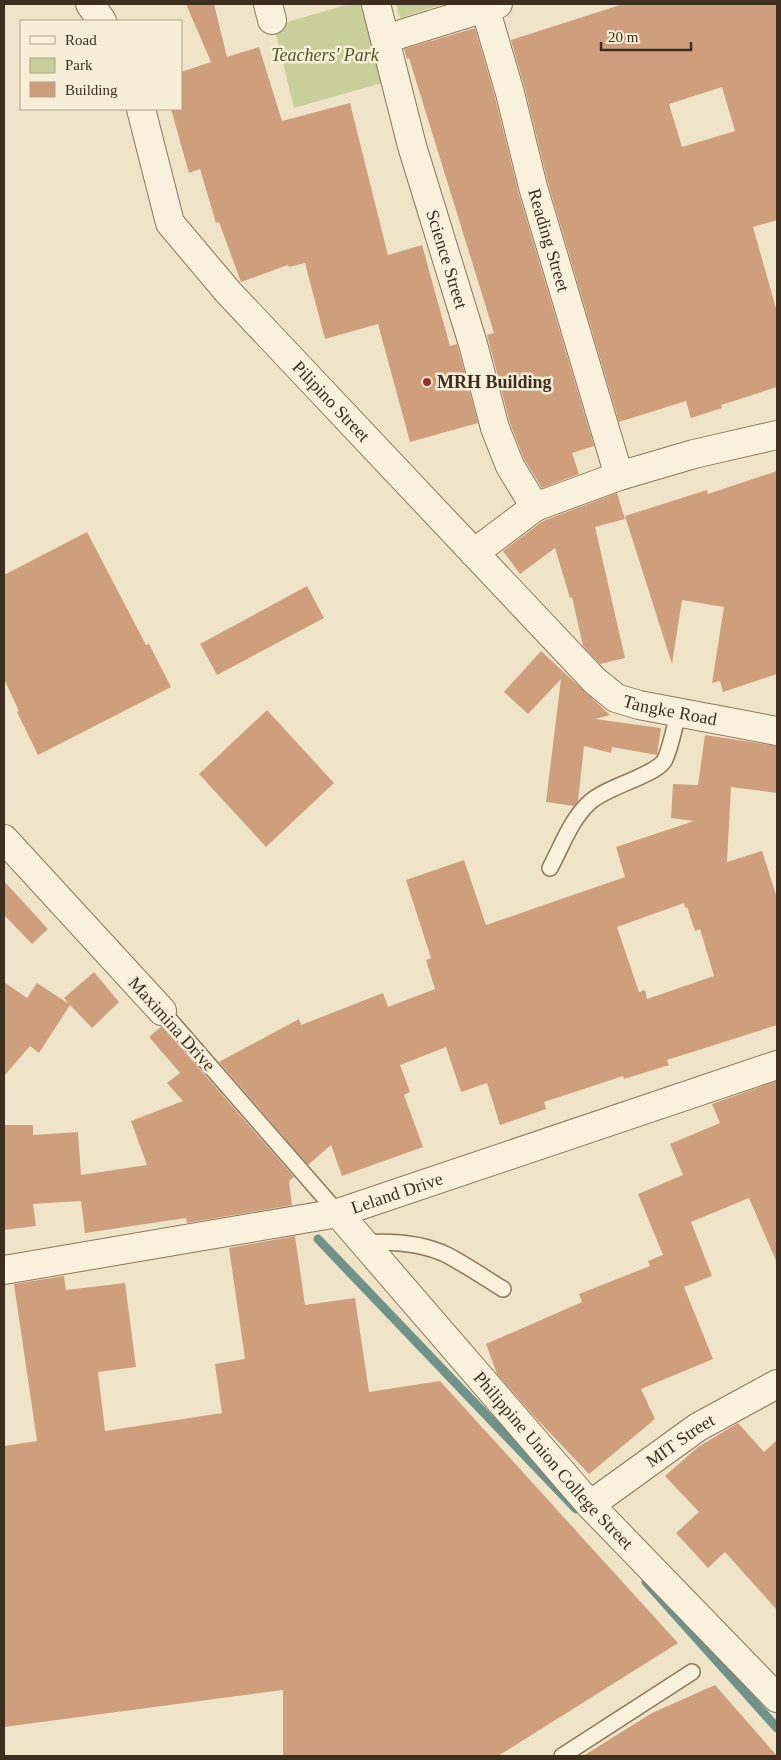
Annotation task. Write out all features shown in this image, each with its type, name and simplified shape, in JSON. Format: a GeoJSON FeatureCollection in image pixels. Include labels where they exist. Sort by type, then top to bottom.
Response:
{"type":"FeatureCollection","features":[{"type":"Feature","properties":{"kind":"street"},"geometry":{"type":"LineString","coordinates":[[90,4],[101,20]]}},
{"type":"Feature","properties":{"kind":"street","name":"Science Street"},"geometry":{"type":"LineString","coordinates":[[376,4],[412,146],[473,344],[496,428],[510,466],[535,507]]}},
{"type":"Feature","properties":{"kind":"street"},"geometry":{"type":"LineString","coordinates":[[385,39],[489,5]]}},
{"type":"Feature","properties":{"kind":"street","name":"Reading Street"},"geometry":{"type":"LineString","coordinates":[[489,5],[533,187],[619,476]]}},
{"type":"Feature","properties":{"kind":"street","name":"Pilipino Street"},"geometry":{"type":"LineString","coordinates":[[141,110],[170,223],[229,293],[575,661]]}},
{"type":"Feature","properties":{"kind":"street"},"geometry":{"type":"LineString","coordinates":[[474,552],[535,507],[619,476],[694,454],[777,435]]}},
{"type":"Feature","properties":{"kind":"street","name":"Tangke Road"},"geometry":{"type":"LineString","coordinates":[[575,661],[616,698],[678,713],[777,731]]}},
{"type":"Feature","properties":{"kind":"street","name":"Maximina Drive"},"geometry":{"type":"LineString","coordinates":[[4,839],[162,1011]]}},
{"type":"Feature","properties":{"kind":"street","name":"Leland Drive"},"geometry":{"type":"LineString","coordinates":[[4,1270],[338,1213],[777,1065]]}},
{"type":"Feature","properties":{"kind":"street","name":"Philippine Union College Street"},"geometry":{"type":"LineString","coordinates":[[338,1213],[590,1506],[777,1698]]}},
{"type":"Feature","properties":{"kind":"street","name":"MIT Street"},"geometry":{"type":"LineString","coordinates":[[590,1506],[698,1428],[776,1386]]}},
{"type":"Feature","properties":{"kind":"lane"},"geometry":{"type":"LineString","coordinates":[[550,868],[573,823],[589,802],[607,790],[651,772],[664,762],[678,713]]}},
{"type":"Feature","properties":{"kind":"lane","name":"Maximina Drive"},"geometry":{"type":"LineString","coordinates":[[162,1011],[338,1213]]}},
{"type":"Feature","properties":{"kind":"lane"},"geometry":{"type":"LineString","coordinates":[[363,1243],[385,1242],[416,1246],[446,1255],[503,1289]]}},
{"type":"Feature","properties":{"kind":"lane"},"geometry":{"type":"LineString","coordinates":[[562,1756],[692,1672]]}},
{"type":"Feature","properties":{"kind":"green space","name":"Teachers' Park"},"geometry":{"type":"Polygon","coordinates":[[[349,4],[370,4],[389,81],[294,108],[274,26],[349,4]]]}},
{"type":"Feature","properties":{"kind":"green space"},"geometry":{"type":"Polygon","coordinates":[[[396,4],[444,4],[400,18],[396,4]]]}},
{"type":"Feature","properties":{"kind":"building"},"geometry":{"type":"Polygon","coordinates":[[[186,4],[214,4],[227,57],[259,47],[282,121],[350,103],[388,255],[422,245],[450,346],[457,344],[478,423],[410,442],[378,324],[325,339],[305,263],[289,267],[288,265],[241,282],[219,222],[216,223],[200,169],[189,173],[171,110],[182,110],[182,72],[211,62],[186,4]]]}},
{"type":"Feature","properties":{"kind":"building"},"geometry":{"type":"Polygon","coordinates":[[[623,4],[777,4],[777,220],[753,227],[777,312],[777,387],[721,405],[722,408],[691,418],[686,401],[619,422],[548,183],[511,40],[623,4]],[[722,87],[669,104],[682,147],[735,131],[722,87]]]}},
{"type":"Feature","properties":{"kind":"building"},"geometry":{"type":"Polygon","coordinates":[[[475,28],[495,97],[518,191],[594,446],[572,453],[579,474],[542,488],[524,459],[510,423],[487,335],[494,333],[409,58],[407,59],[404,49],[475,28]]]}},
{"type":"Feature","properties":{"kind":"building"},"geometry":{"type":"Polygon","coordinates":[[[777,471],[777,674],[723,692],[720,681],[712,683],[724,607],[682,600],[672,664],[625,516],[707,490],[708,494],[777,471]]]}},
{"type":"Feature","properties":{"kind":"building"},"geometry":{"type":"Polygon","coordinates":[[[617,493],[625,519],[595,527],[625,658],[600,664],[583,646],[572,597],[570,598],[555,548],[520,574],[503,551],[543,521],[617,493]]]}},
{"type":"Feature","properties":{"kind":"building"},"geometry":{"type":"Polygon","coordinates":[[[87,532],[146,645],[149,644],[171,687],[38,755],[17,712],[19,711],[4,679],[4,575],[87,532]]]}},
{"type":"Feature","properties":{"kind":"building"},"geometry":{"type":"Polygon","coordinates":[[[307,586],[324,618],[217,675],[200,644],[307,586]]]}},
{"type":"Feature","properties":{"kind":"building"},"geometry":{"type":"Polygon","coordinates":[[[541,651],[610,715],[595,719],[661,728],[657,755],[612,747],[611,753],[584,746],[578,801],[574,806],[546,802],[561,679],[528,714],[504,692],[541,651]]]}},
{"type":"Feature","properties":{"kind":"building"},"geometry":{"type":"Polygon","coordinates":[[[267,710],[334,783],[266,847],[199,774],[267,710]]]}},
{"type":"Feature","properties":{"kind":"building"},"geometry":{"type":"Polygon","coordinates":[[[705,735],[777,746],[777,793],[731,787],[727,862],[762,851],[777,898],[777,1025],[667,1060],[669,1065],[624,1079],[623,1076],[544,1102],[546,1109],[500,1125],[487,1083],[461,1092],[446,1047],[400,1065],[410,1092],[404,1095],[423,1147],[342,1176],[331,1145],[308,1165],[219,1062],[299,1019],[301,1025],[383,993],[388,1007],[435,989],[426,960],[431,958],[406,880],[464,860],[486,925],[625,877],[616,847],[694,821],[671,818],[673,784],[698,785],[705,735]],[[684,903],[617,927],[639,992],[645,990],[647,999],[714,976],[700,929],[695,931],[687,907],[685,908],[684,903]]]}},
{"type":"Feature","properties":{"kind":"building"},"geometry":{"type":"Polygon","coordinates":[[[4,881],[48,929],[32,944],[4,915],[4,881]]]}},
{"type":"Feature","properties":{"kind":"building"},"geometry":{"type":"Polygon","coordinates":[[[94,972],[119,1002],[92,1028],[70,1005],[39,1053],[30,1046],[4,1076],[4,982],[27,998],[37,983],[69,1004],[64,998],[94,972]]]}},
{"type":"Feature","properties":{"kind":"building"},"geometry":{"type":"Polygon","coordinates":[[[162,1026],[294,1177],[289,1181],[292,1205],[187,1223],[186,1218],[85,1233],[81,1201],[33,1204],[36,1226],[4,1230],[4,1125],[33,1125],[33,1135],[78,1132],[81,1175],[147,1165],[131,1121],[183,1101],[167,1083],[180,1073],[149,1037],[162,1026]]]}},
{"type":"Feature","properties":{"kind":"building"},"geometry":{"type":"Polygon","coordinates":[[[777,1081],[777,1263],[749,1198],[691,1222],[712,1276],[684,1287],[713,1359],[641,1389],[655,1419],[589,1474],[497,1374],[486,1344],[582,1302],[579,1294],[650,1266],[648,1261],[663,1255],[638,1194],[683,1175],[670,1144],[720,1123],[712,1104],[777,1081]]]}},
{"type":"Feature","properties":{"kind":"building"},"geometry":{"type":"Polygon","coordinates":[[[295,1236],[305,1305],[355,1298],[369,1392],[440,1381],[678,1643],[498,1756],[283,1756],[283,1690],[4,1727],[4,1446],[37,1441],[14,1284],[64,1276],[66,1290],[125,1283],[136,1367],[98,1372],[105,1431],[222,1413],[215,1364],[245,1359],[229,1248],[295,1236]]]}},
{"type":"Feature","properties":{"kind":"building"},"geometry":{"type":"Polygon","coordinates":[[[738,1423],[764,1452],[777,1440],[777,1610],[725,1552],[708,1568],[676,1533],[699,1512],[665,1476],[698,1447],[738,1423]]]}},
{"type":"Feature","properties":{"kind":"building"},"geometry":{"type":"Polygon","coordinates":[[[715,1685],[777,1756],[583,1756],[652,1713],[715,1685]]]}},
{"type":"Feature","properties":{"kind":"waterway"},"geometry":{"type":"LineString","coordinates":[[318,1239],[576,1509]]}},
{"type":"Feature","properties":{"kind":"waterway"},"geometry":{"type":"LineString","coordinates":[[646,1582],[777,1728]]}},
{"type":"Feature","properties":{"kind":"place","name":"MRH Building"},"geometry":{"type":"Point","coordinates":[427,382]}}]}
